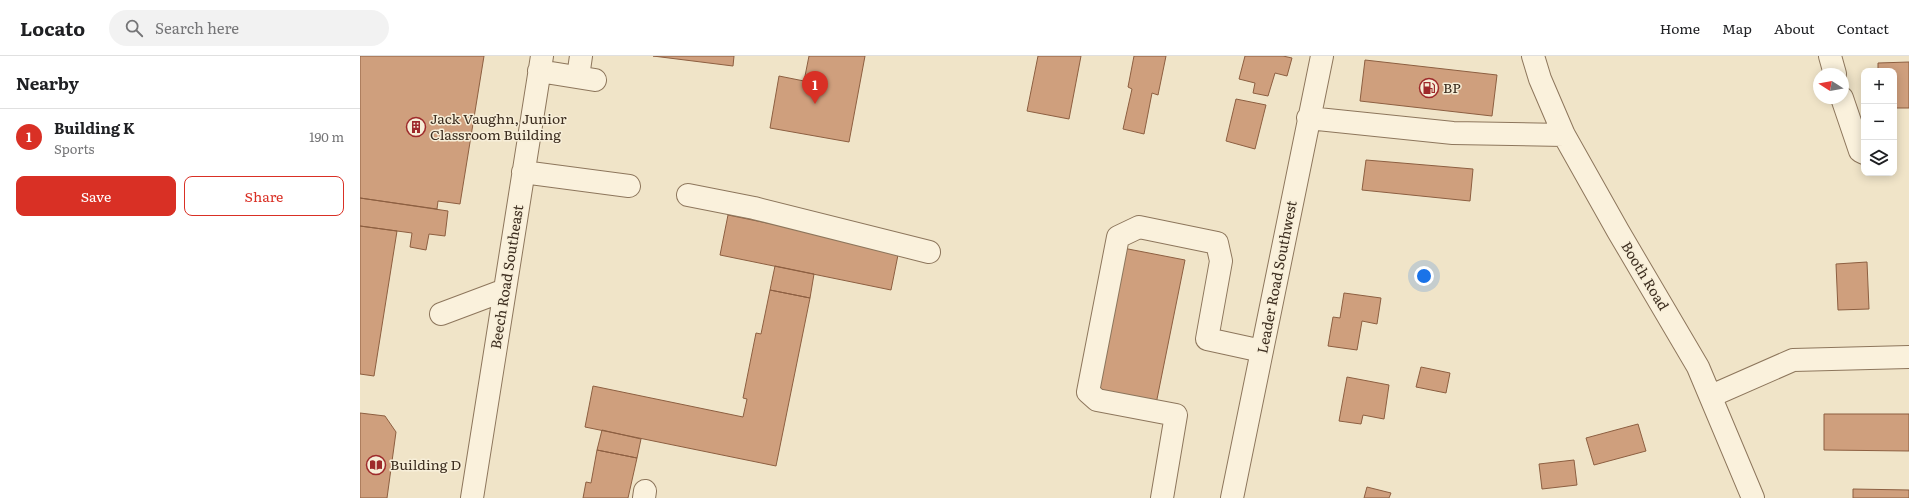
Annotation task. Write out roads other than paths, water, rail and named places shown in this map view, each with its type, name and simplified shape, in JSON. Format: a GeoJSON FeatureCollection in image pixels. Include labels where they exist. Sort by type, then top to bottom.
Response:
{"type":"FeatureCollection","features":[{"type":"Feature","properties":{"kind":"street"},"geometry":{"type":"LineString","coordinates":[[540,64],[586,79],[581,56]]}},
{"type":"Feature","properties":{"kind":"street","name":"Leader Road Southwest"},"geometry":{"type":"LineString","coordinates":[[1232,498],[1308,118],[1322,56]]}},
{"type":"Feature","properties":{"kind":"street","name":"Booth Road"},"geometry":{"type":"LineString","coordinates":[[1533,56],[1540,79],[1564,135],[1618,231],[1698,367],[1753,498]]}},
{"type":"Feature","properties":{"kind":"street"},"geometry":{"type":"LineString","coordinates":[[1830,56],[1833,68]]}},
{"type":"Feature","properties":{"kind":"street","name":"Beech Road Southeast"},"geometry":{"type":"LineString","coordinates":[[472,498],[540,64]]}},
{"type":"Feature","properties":{"kind":"street"},"geometry":{"type":"LineString","coordinates":[[1844,104],[1861,152]]}},
{"type":"Feature","properties":{"kind":"street"},"geometry":{"type":"LineString","coordinates":[[1308,118],[1453,133],[1564,135]]}},
{"type":"Feature","properties":{"kind":"street"},"geometry":{"type":"LineString","coordinates":[[523,172],[629,186]]}},
{"type":"Feature","properties":{"kind":"street"},"geometry":{"type":"LineString","coordinates":[[688,195],[754,208],[929,252]]}},
{"type":"Feature","properties":{"kind":"street"},"geometry":{"type":"LineString","coordinates":[[1162,498],[1176,415],[1097,400],[1088,392],[1118,237],[1139,227],[1217,243],[1221,261],[1207,339],[1262,351]]}},
{"type":"Feature","properties":{"kind":"street"},"geometry":{"type":"LineString","coordinates":[[441,314],[504,290]]}},
{"type":"Feature","properties":{"kind":"street"},"geometry":{"type":"LineString","coordinates":[[1711,396],[1793,360],[1909,356]]}},
{"type":"Feature","properties":{"kind":"place","name":"BP"},"geometry":{"type":"Point","coordinates":[1429,88]}},
{"type":"Feature","properties":{"kind":"place","name":"Building K"},"geometry":{"type":"Point","coordinates":[815,104]}},
{"type":"Feature","properties":{"kind":"place","name":"Jack Vaughn, Junior Classroom Building"},"geometry":{"type":"Point","coordinates":[416,127]}},
{"type":"Feature","properties":{"kind":"place","name":"Building D"},"geometry":{"type":"Point","coordinates":[376,465]}}]}
